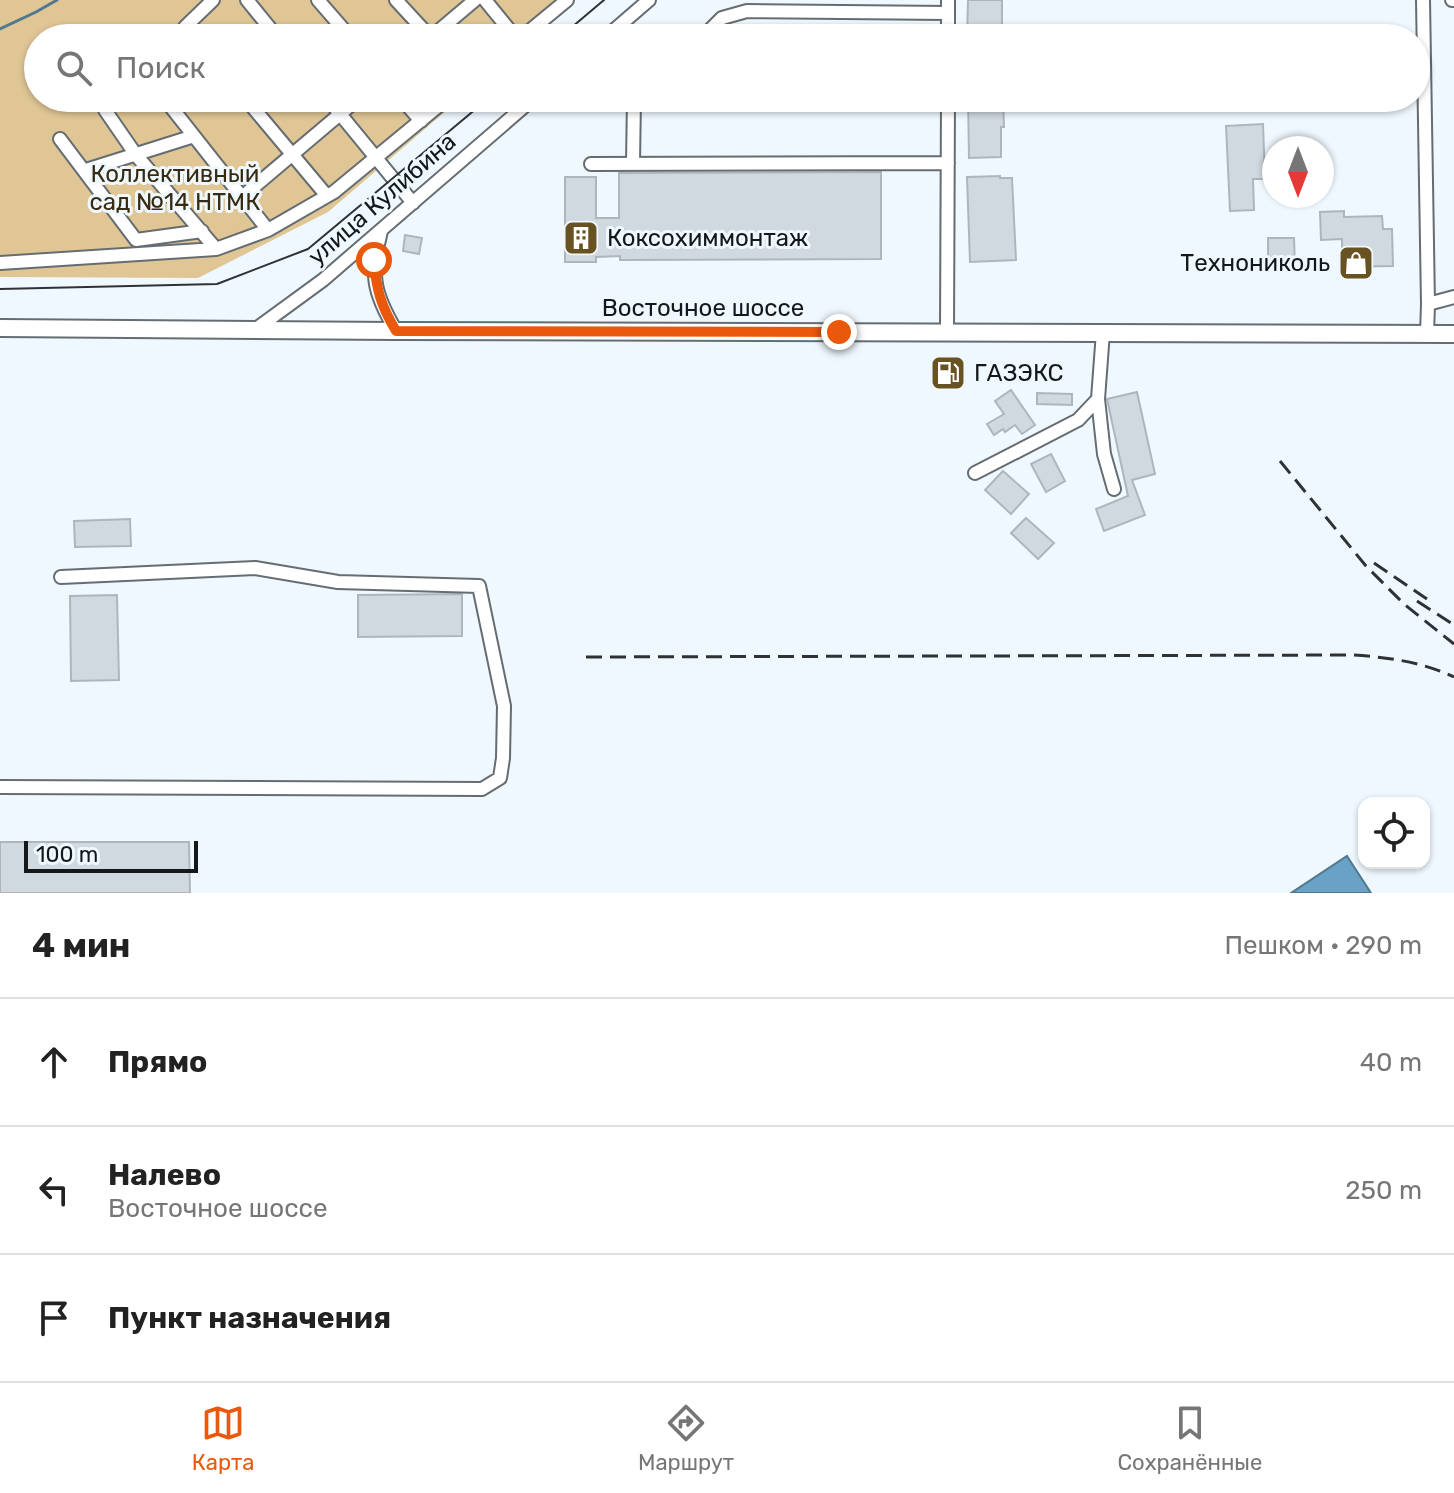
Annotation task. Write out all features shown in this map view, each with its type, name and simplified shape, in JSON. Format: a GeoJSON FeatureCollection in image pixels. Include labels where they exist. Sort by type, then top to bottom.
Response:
{"type":"FeatureCollection","features":[{"type":"Feature","properties":{"kind":"main road","name":"Восточное шоссе"},"geometry":{"type":"LineString","coordinates":[[0,328],[1454,334]]}},
{"type":"Feature","properties":{"kind":"street"},"geometry":{"type":"LineString","coordinates":[[188,24],[213,0]]}},
{"type":"Feature","properties":{"kind":"street"},"geometry":{"type":"LineString","coordinates":[[247,0],[267,24]]}},
{"type":"Feature","properties":{"kind":"street"},"geometry":{"type":"LineString","coordinates":[[318,0],[339,24]]}},
{"type":"Feature","properties":{"kind":"street"},"geometry":{"type":"LineString","coordinates":[[396,0],[418,24]]}},
{"type":"Feature","properties":{"kind":"street"},"geometry":{"type":"LineString","coordinates":[[447,24],[475,0]]}},
{"type":"Feature","properties":{"kind":"street"},"geometry":{"type":"LineString","coordinates":[[485,0],[506,24]]}},
{"type":"Feature","properties":{"kind":"street"},"geometry":{"type":"LineString","coordinates":[[535,24],[565,0]]}},
{"type":"Feature","properties":{"kind":"street"},"geometry":{"type":"LineString","coordinates":[[621,24],[649,0]]}},
{"type":"Feature","properties":{"kind":"street"},"geometry":{"type":"LineString","coordinates":[[1423,0],[1423,24]]}},
{"type":"Feature","properties":{"kind":"street"},"geometry":{"type":"LineString","coordinates":[[716,24],[722,18],[747,11],[948,6]]}},
{"type":"Feature","properties":{"kind":"street"},"geometry":{"type":"LineString","coordinates":[[106,112],[136,155],[216,249]]}},
{"type":"Feature","properties":{"kind":"street"},"geometry":{"type":"LineString","coordinates":[[175,112],[268,230]]}},
{"type":"Feature","properties":{"kind":"street"},"geometry":{"type":"LineString","coordinates":[[257,112],[327,196]]}},
{"type":"Feature","properties":{"kind":"street"},"geometry":{"type":"LineString","coordinates":[[242,197],[342,112]]}},
{"type":"Feature","properties":{"kind":"street"},"geometry":{"type":"LineString","coordinates":[[413,112],[421,121]]}},
{"type":"Feature","properties":{"kind":"street"},"geometry":{"type":"LineString","coordinates":[[0,263],[216,249],[268,230],[327,196],[432,112]]}},
{"type":"Feature","properties":{"kind":"street","name":"улица Кулибина"},"geometry":{"type":"LineString","coordinates":[[256,329],[323,280],[518,112]]}},
{"type":"Feature","properties":{"kind":"street"},"geometry":{"type":"LineString","coordinates":[[633,164],[634,112]]}},
{"type":"Feature","properties":{"kind":"street"},"geometry":{"type":"LineString","coordinates":[[947,332],[948,112]]}},
{"type":"Feature","properties":{"kind":"street"},"geometry":{"type":"LineString","coordinates":[[1425,112],[1427,334]]}},
{"type":"Feature","properties":{"kind":"street"},"geometry":{"type":"LineString","coordinates":[[340,114],[413,203]]}},
{"type":"Feature","properties":{"kind":"street"},"geometry":{"type":"LineString","coordinates":[[86,170],[194,136]]}},
{"type":"Feature","properties":{"kind":"street"},"geometry":{"type":"LineString","coordinates":[[60,139],[136,240],[202,231]]}},
{"type":"Feature","properties":{"kind":"street"},"geometry":{"type":"LineString","coordinates":[[591,164],[948,163]]}},
{"type":"Feature","properties":{"kind":"street"},"geometry":{"type":"LineString","coordinates":[[381,231],[374,260],[375,285],[396,331]]}},
{"type":"Feature","properties":{"kind":"street"},"geometry":{"type":"LineString","coordinates":[[1428,304],[1454,297]]}},
{"type":"Feature","properties":{"kind":"street"},"geometry":{"type":"LineString","coordinates":[[1103,332],[1098,399],[1104,454],[1114,489]]}},
{"type":"Feature","properties":{"kind":"street"},"geometry":{"type":"LineString","coordinates":[[975,473],[1078,420],[1098,399]]}},
{"type":"Feature","properties":{"kind":"street"},"geometry":{"type":"LineString","coordinates":[[0,787],[482,789],[500,778],[504,706],[479,586],[338,582],[255,568],[61,577]]}},
{"type":"Feature","properties":{"kind":"green space","name":"Коллективный сад №14 НТМК"},"geometry":{"type":"Polygon","coordinates":[[[0,0],[574,0],[546,24],[24,24],[24,112],[445,112],[328,212],[198,278],[0,277],[0,0]]]}},
{"type":"Feature","properties":{"kind":"water"},"geometry":{"type":"Polygon","coordinates":[[[1347,856],[1371,893],[1291,893],[1347,856]]]}},
{"type":"Feature","properties":{"kind":"building"},"geometry":{"type":"Polygon","coordinates":[[[968,0],[1002,0],[1002,24],[967,24],[968,0]]]}},
{"type":"Feature","properties":{"kind":"building"},"geometry":{"type":"Polygon","coordinates":[[[968,112],[1003,112],[1001,157],[969,158],[968,112]]]}},
{"type":"Feature","properties":{"kind":"building"},"geometry":{"type":"Polygon","coordinates":[[[1263,124],[1262,179],[1253,179],[1254,210],[1230,211],[1226,126],[1263,124]]]}},
{"type":"Feature","properties":{"kind":"building"},"geometry":{"type":"Polygon","coordinates":[[[881,172],[881,259],[620,260],[620,256],[596,257],[596,262],[565,262],[565,177],[596,177],[596,218],[619,218],[619,173],[881,172]]]}},
{"type":"Feature","properties":{"kind":"building"},"geometry":{"type":"Polygon","coordinates":[[[967,177],[1012,178],[1016,260],[970,262],[967,177]]]}},
{"type":"Feature","properties":{"kind":"building"},"geometry":{"type":"Polygon","coordinates":[[[1344,211],[1344,217],[1382,216],[1383,229],[1392,229],[1393,266],[1342,267],[1342,239],[1321,240],[1320,212],[1344,211]]]}},
{"type":"Feature","properties":{"kind":"building"},"geometry":{"type":"Polygon","coordinates":[[[405,235],[422,238],[419,254],[403,251],[405,235]]]}},
{"type":"Feature","properties":{"kind":"building"},"geometry":{"type":"Polygon","coordinates":[[[1268,238],[1294,238],[1295,267],[1268,267],[1268,238]]]}},
{"type":"Feature","properties":{"kind":"building"},"geometry":{"type":"Polygon","coordinates":[[[939,366],[958,366],[958,378],[939,378],[939,366]]]}},
{"type":"Feature","properties":{"kind":"building"},"geometry":{"type":"Polygon","coordinates":[[[1011,390],[1035,425],[1022,434],[1015,425],[994,435],[987,424],[1004,414],[995,401],[1011,390]]]}},
{"type":"Feature","properties":{"kind":"building"},"geometry":{"type":"Polygon","coordinates":[[[1137,392],[1155,474],[1132,480],[1145,515],[1104,531],[1096,509],[1128,496],[1107,399],[1137,392]]]}},
{"type":"Feature","properties":{"kind":"building"},"geometry":{"type":"Polygon","coordinates":[[[1037,393],[1072,394],[1072,405],[1037,404],[1037,393]]]}},
{"type":"Feature","properties":{"kind":"building"},"geometry":{"type":"Polygon","coordinates":[[[1051,454],[1065,481],[1046,492],[1031,464],[1051,454]]]}},
{"type":"Feature","properties":{"kind":"building"},"geometry":{"type":"Polygon","coordinates":[[[1003,471],[1029,494],[1011,514],[985,490],[1003,471]]]}},
{"type":"Feature","properties":{"kind":"building"},"geometry":{"type":"Polygon","coordinates":[[[1026,518],[1054,543],[1038,559],[1011,533],[1026,518]]]}},
{"type":"Feature","properties":{"kind":"building"},"geometry":{"type":"Polygon","coordinates":[[[130,519],[131,546],[75,547],[74,521],[130,519]]]}},
{"type":"Feature","properties":{"kind":"building"},"geometry":{"type":"Polygon","coordinates":[[[462,594],[462,636],[358,637],[358,595],[462,594]]]}},
{"type":"Feature","properties":{"kind":"building"},"geometry":{"type":"Polygon","coordinates":[[[117,595],[119,680],[71,681],[70,596],[117,595]]]}},
{"type":"Feature","properties":{"kind":"building"},"geometry":{"type":"Polygon","coordinates":[[[0,842],[189,842],[190,893],[0,893],[0,842]]]}},
{"type":"Feature","properties":{"kind":"waterway"},"geometry":{"type":"LineString","coordinates":[[0,29],[57,0]]}},
{"type":"Feature","properties":{"kind":"tram line"},"geometry":{"type":"LineString","coordinates":[[576,24],[604,0]]}},
{"type":"Feature","properties":{"kind":"tram line"},"geometry":{"type":"LineString","coordinates":[[0,289],[217,284],[308,249],[472,112]]}},
{"type":"Feature","properties":{"kind":"railway"},"geometry":{"type":"LineString","coordinates":[[1280,461],[1366,566],[1404,604],[1454,644]]}},
{"type":"Feature","properties":{"kind":"railway"},"geometry":{"type":"LineString","coordinates":[[1374,563],[1433,603]]}},
{"type":"Feature","properties":{"kind":"railway"},"geometry":{"type":"LineString","coordinates":[[1417,601],[1454,625]]}},
{"type":"Feature","properties":{"kind":"railway"},"geometry":{"type":"LineString","coordinates":[[586,657],[1352,655],[1404,661],[1454,677]]}},
{"type":"Feature","properties":{"kind":"place","name":"Коксохиммонтаж"},"geometry":{"type":"Point","coordinates":[581,238]}},
{"type":"Feature","properties":{"kind":"place","name":"Технониколь"},"geometry":{"type":"Point","coordinates":[1356,263]}},
{"type":"Feature","properties":{"kind":"place","name":"ГАЗЭКС"},"geometry":{"type":"Point","coordinates":[948,373]}},
{"type":"Feature","properties":{"kind":"route"},"geometry":{"type":"LineString","coordinates":[[374,260],[375,285],[396,331],[839,332]]}}]}
